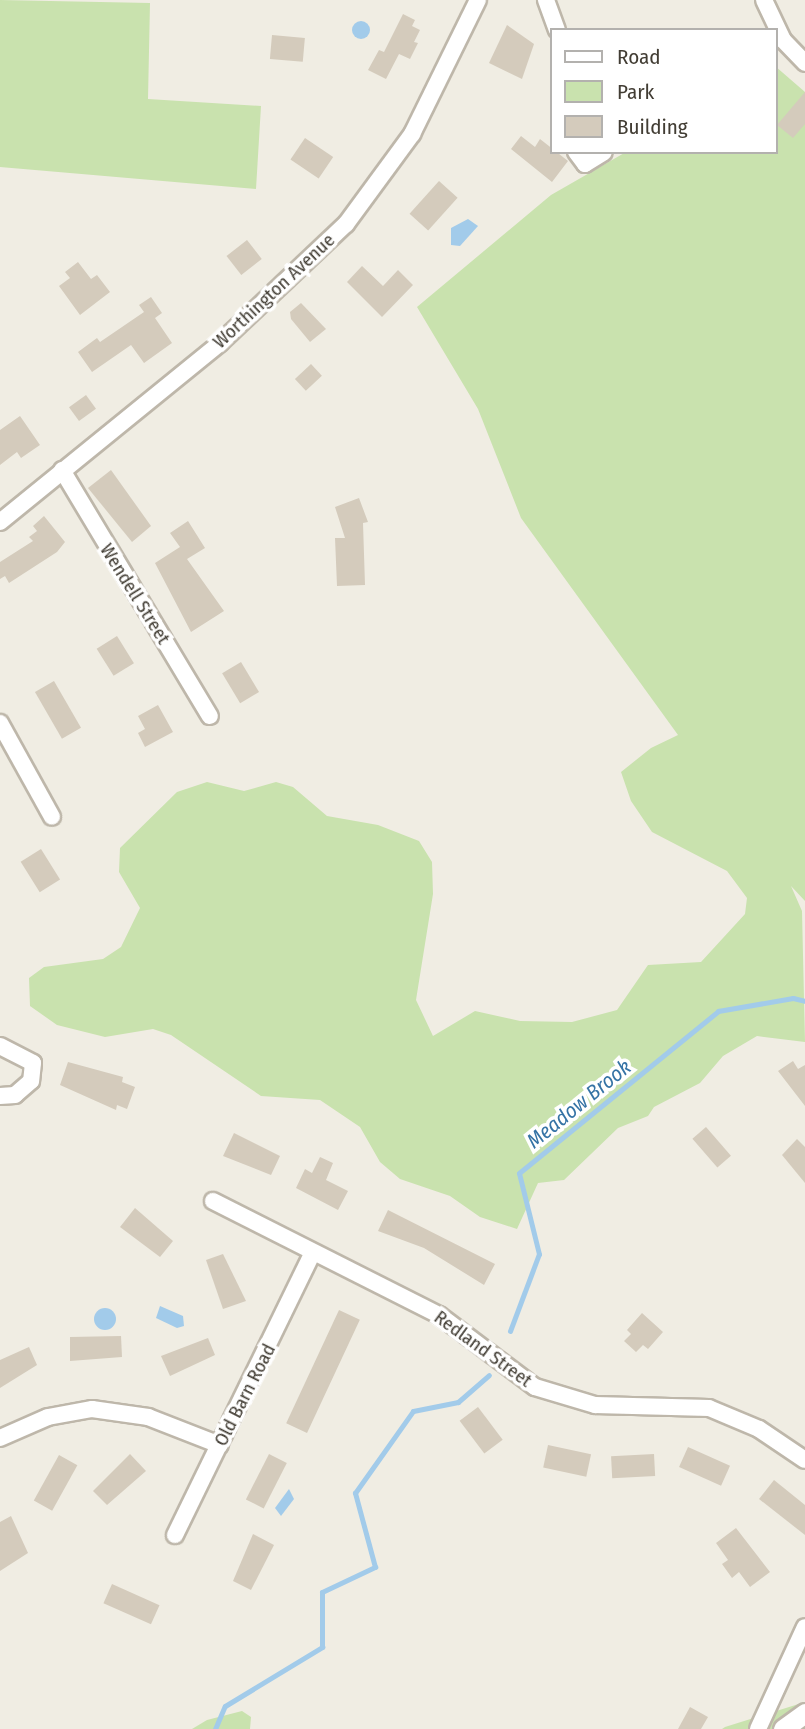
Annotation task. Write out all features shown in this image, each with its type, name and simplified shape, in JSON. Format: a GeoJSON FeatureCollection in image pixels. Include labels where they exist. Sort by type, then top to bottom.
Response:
{"type":"FeatureCollection","features":[{"type":"Feature","properties":{"kind":"street","name":"Worthington Avenue"},"geometry":{"type":"LineString","coordinates":[[0,522],[220,343],[346,224],[412,134],[478,0]]}},
{"type":"Feature","properties":{"kind":"street"},"geometry":{"type":"LineString","coordinates":[[546,0],[556,28]]}},
{"type":"Feature","properties":{"kind":"street"},"geometry":{"type":"LineString","coordinates":[[764,0],[783,40],[805,63]]}},
{"type":"Feature","properties":{"kind":"street"},"geometry":{"type":"LineString","coordinates":[[578,154],[585,164],[601,154]]}},
{"type":"Feature","properties":{"kind":"street","name":"Wendell Street"},"geometry":{"type":"LineString","coordinates":[[62,470],[210,716]]}},
{"type":"Feature","properties":{"kind":"street"},"geometry":{"type":"LineString","coordinates":[[0,723],[52,817]]}},
{"type":"Feature","properties":{"kind":"street"},"geometry":{"type":"LineString","coordinates":[[0,1046],[33,1063],[31,1081],[15,1096],[0,1096]]}},
{"type":"Feature","properties":{"kind":"street","name":"Redland Street"},"geometry":{"type":"LineString","coordinates":[[213,1201],[312,1254],[439,1315],[519,1378],[550,1394],[595,1405],[709,1408],[759,1429],[805,1460]]}},
{"type":"Feature","properties":{"kind":"street","name":"Old Barn Road"},"geometry":{"type":"LineString","coordinates":[[175,1535],[312,1254]]}},
{"type":"Feature","properties":{"kind":"street"},"geometry":{"type":"LineString","coordinates":[[0,1437],[48,1418],[92,1409],[148,1417],[220,1445]]}},
{"type":"Feature","properties":{"kind":"street"},"geometry":{"type":"LineString","coordinates":[[758,1729],[805,1627]]}},
{"type":"Feature","properties":{"kind":"street"},"geometry":{"type":"LineString","coordinates":[[783,1729],[805,1713]]}},
{"type":"Feature","properties":{"kind":"green space"},"geometry":{"type":"Polygon","coordinates":[[[0,0],[150,3],[148,99],[261,106],[256,189],[0,167],[0,0]]]}},
{"type":"Feature","properties":{"kind":"green space"},"geometry":{"type":"Polygon","coordinates":[[[777,68],[805,92],[805,901],[791,886],[802,911],[805,1042],[757,1036],[723,1056],[700,1083],[654,1107],[648,1116],[618,1128],[564,1180],[538,1183],[517,1229],[480,1217],[450,1196],[400,1179],[380,1162],[360,1127],[320,1100],[261,1096],[171,1035],[153,1029],[105,1037],[57,1025],[30,1006],[29,978],[44,967],[103,959],[121,947],[140,908],[119,872],[120,848],[177,792],[207,782],[244,791],[276,782],[293,787],[327,816],[378,825],[419,841],[432,862],[433,894],[416,1000],[433,1036],[475,1011],[520,1021],[572,1022],[617,1010],[648,965],[701,962],[745,914],[747,898],[727,871],[652,832],[631,801],[621,772],[651,748],[678,735],[521,518],[478,409],[417,307],[551,195],[623,154],[777,154],[777,68]]]}},
{"type":"Feature","properties":{"kind":"green space"},"geometry":{"type":"Polygon","coordinates":[[[805,1702],[805,1729],[722,1729],[725,1727],[805,1702]]]}},
{"type":"Feature","properties":{"kind":"green space"},"geometry":{"type":"Polygon","coordinates":[[[242,1711],[251,1717],[250,1729],[192,1729],[207,1720],[242,1711]]]}},
{"type":"Feature","properties":{"kind":"water"},"geometry":{"type":"Polygon","coordinates":[[[361,21],[367,24],[370,30],[367,36],[361,39],[355,36],[352,30],[355,24],[361,21]]]}},
{"type":"Feature","properties":{"kind":"water"},"geometry":{"type":"Polygon","coordinates":[[[468,219],[478,226],[460,246],[451,245],[451,228],[468,219]]]}},
{"type":"Feature","properties":{"kind":"water"},"geometry":{"type":"Polygon","coordinates":[[[160,1306],[183,1316],[184,1326],[177,1328],[156,1318],[160,1306]]]}},
{"type":"Feature","properties":{"kind":"water"},"geometry":{"type":"Polygon","coordinates":[[[105,1308],[113,1311],[116,1319],[113,1327],[105,1330],[97,1327],[94,1319],[97,1311],[105,1308]]]}},
{"type":"Feature","properties":{"kind":"water"},"geometry":{"type":"Polygon","coordinates":[[[289,1489],[294,1499],[281,1516],[275,1508],[289,1489]]]}},
{"type":"Feature","properties":{"kind":"building"},"geometry":{"type":"Polygon","coordinates":[[[403,14],[415,20],[412,26],[420,30],[414,42],[418,43],[410,59],[399,54],[386,79],[368,70],[379,50],[384,52],[403,14]]]}},
{"type":"Feature","properties":{"kind":"building"},"geometry":{"type":"Polygon","coordinates":[[[507,25],[534,44],[522,79],[489,63],[507,25]]]}},
{"type":"Feature","properties":{"kind":"building"},"geometry":{"type":"Polygon","coordinates":[[[272,35],[305,38],[303,62],[270,59],[272,35]]]}},
{"type":"Feature","properties":{"kind":"building"},"geometry":{"type":"Polygon","coordinates":[[[805,92],[805,124],[793,138],[777,125],[805,92]]]}},
{"type":"Feature","properties":{"kind":"building"},"geometry":{"type":"Polygon","coordinates":[[[521,136],[535,147],[540,139],[550,147],[550,154],[559,154],[568,161],[552,182],[511,149],[521,136]]]}},
{"type":"Feature","properties":{"kind":"building"},"geometry":{"type":"Polygon","coordinates":[[[305,138],[333,157],[319,179],[290,160],[305,138]]]}},
{"type":"Feature","properties":{"kind":"building"},"geometry":{"type":"Polygon","coordinates":[[[439,181],[458,198],[428,230],[410,214],[439,181]]]}},
{"type":"Feature","properties":{"kind":"building"},"geometry":{"type":"Polygon","coordinates":[[[247,240],[262,259],[241,275],[227,256],[247,240]]]}},
{"type":"Feature","properties":{"kind":"building"},"geometry":{"type":"Polygon","coordinates":[[[78,262],[91,279],[97,275],[110,292],[80,315],[59,286],[70,278],[65,272],[78,262]]]}},
{"type":"Feature","properties":{"kind":"building"},"geometry":{"type":"Polygon","coordinates":[[[362,266],[383,286],[398,270],[413,285],[382,317],[347,282],[362,266]]]}},
{"type":"Feature","properties":{"kind":"building"},"geometry":{"type":"Polygon","coordinates":[[[151,297],[162,313],[155,318],[172,343],[144,363],[131,345],[92,372],[78,352],[97,338],[100,342],[144,312],[139,305],[151,297]]]}},
{"type":"Feature","properties":{"kind":"building"},"geometry":{"type":"Polygon","coordinates":[[[301,303],[326,329],[310,342],[291,319],[290,312],[301,303]]]}},
{"type":"Feature","properties":{"kind":"building"},"geometry":{"type":"Polygon","coordinates":[[[311,364],[322,376],[306,391],[295,379],[311,364]]]}},
{"type":"Feature","properties":{"kind":"building"},"geometry":{"type":"Polygon","coordinates":[[[86,395],[96,409],[79,421],[69,407],[86,395]]]}},
{"type":"Feature","properties":{"kind":"building"},"geometry":{"type":"Polygon","coordinates":[[[20,416],[40,445],[21,458],[17,452],[0,465],[0,430],[20,416]]]}},
{"type":"Feature","properties":{"kind":"building"},"geometry":{"type":"Polygon","coordinates":[[[111,470],[151,526],[132,542],[88,488],[111,470]]]}},
{"type":"Feature","properties":{"kind":"building"},"geometry":{"type":"Polygon","coordinates":[[[359,498],[368,522],[363,523],[365,585],[337,586],[335,538],[345,538],[335,507],[359,498]]]}},
{"type":"Feature","properties":{"kind":"building"},"geometry":{"type":"Polygon","coordinates":[[[44,516],[65,542],[57,552],[9,583],[5,576],[0,579],[0,562],[33,541],[29,537],[37,531],[33,526],[44,516]]]}},
{"type":"Feature","properties":{"kind":"building"},"geometry":{"type":"Polygon","coordinates":[[[188,521],[205,548],[187,559],[224,611],[191,632],[155,563],[180,547],[170,533],[188,521]]]}},
{"type":"Feature","properties":{"kind":"building"},"geometry":{"type":"Polygon","coordinates":[[[117,636],[134,663],[114,676],[97,649],[117,636]]]}},
{"type":"Feature","properties":{"kind":"building"},"geometry":{"type":"Polygon","coordinates":[[[241,662],[259,692],[240,703],[222,673],[241,662]]]}},
{"type":"Feature","properties":{"kind":"building"},"geometry":{"type":"Polygon","coordinates":[[[54,681],[81,728],[62,739],[35,692],[54,681]]]}},
{"type":"Feature","properties":{"kind":"building"},"geometry":{"type":"Polygon","coordinates":[[[158,705],[173,732],[145,747],[138,733],[145,729],[138,716],[158,705]]]}},
{"type":"Feature","properties":{"kind":"building"},"geometry":{"type":"Polygon","coordinates":[[[41,849],[60,880],[40,892],[21,862],[41,849]]]}},
{"type":"Feature","properties":{"kind":"building"},"geometry":{"type":"Polygon","coordinates":[[[793,1061],[798,1069],[805,1065],[805,1106],[778,1071],[793,1061]]]}},
{"type":"Feature","properties":{"kind":"building"},"geometry":{"type":"Polygon","coordinates":[[[68,1062],[123,1077],[122,1082],[135,1087],[127,1109],[117,1105],[116,1110],[60,1085],[68,1062]]]}},
{"type":"Feature","properties":{"kind":"building"},"geometry":{"type":"Polygon","coordinates":[[[706,1127],[731,1156],[717,1167],[692,1139],[706,1127]]]}},
{"type":"Feature","properties":{"kind":"building"},"geometry":{"type":"Polygon","coordinates":[[[234,1133],[280,1156],[271,1175],[223,1156],[234,1133]]]}},
{"type":"Feature","properties":{"kind":"building"},"geometry":{"type":"Polygon","coordinates":[[[797,1139],[805,1147],[805,1183],[782,1155],[797,1139]]]}},
{"type":"Feature","properties":{"kind":"building"},"geometry":{"type":"Polygon","coordinates":[[[320,1157],[333,1163],[326,1180],[348,1191],[338,1210],[296,1188],[305,1169],[312,1173],[320,1157]]]}},
{"type":"Feature","properties":{"kind":"building"},"geometry":{"type":"Polygon","coordinates":[[[135,1208],[173,1241],[160,1257],[120,1227],[135,1208]]]}},
{"type":"Feature","properties":{"kind":"building"},"geometry":{"type":"Polygon","coordinates":[[[388,1210],[495,1264],[484,1285],[424,1248],[378,1231],[388,1210]]]}},
{"type":"Feature","properties":{"kind":"building"},"geometry":{"type":"Polygon","coordinates":[[[223,1254],[246,1301],[223,1309],[206,1260],[223,1254]]]}},
{"type":"Feature","properties":{"kind":"building"},"geometry":{"type":"Polygon","coordinates":[[[339,1310],[360,1320],[307,1433],[286,1423],[339,1310]]]}},
{"type":"Feature","properties":{"kind":"building"},"geometry":{"type":"Polygon","coordinates":[[[642,1313],[663,1332],[648,1349],[643,1345],[636,1352],[624,1341],[631,1334],[627,1330],[642,1313]]]}},
{"type":"Feature","properties":{"kind":"building"},"geometry":{"type":"Polygon","coordinates":[[[121,1336],[122,1357],[70,1361],[70,1337],[121,1336]]]}},
{"type":"Feature","properties":{"kind":"building"},"geometry":{"type":"Polygon","coordinates":[[[208,1338],[215,1355],[170,1376],[161,1356],[208,1338]]]}},
{"type":"Feature","properties":{"kind":"building"},"geometry":{"type":"Polygon","coordinates":[[[29,1347],[37,1365],[0,1388],[0,1360],[29,1347]]]}},
{"type":"Feature","properties":{"kind":"building"},"geometry":{"type":"Polygon","coordinates":[[[478,1407],[503,1440],[484,1454],[460,1421],[478,1407]]]}},
{"type":"Feature","properties":{"kind":"building"},"geometry":{"type":"Polygon","coordinates":[[[548,1445],[591,1454],[586,1477],[543,1467],[548,1445]]]}},
{"type":"Feature","properties":{"kind":"building"},"geometry":{"type":"Polygon","coordinates":[[[688,1447],[730,1466],[721,1486],[679,1467],[688,1447]]]}},
{"type":"Feature","properties":{"kind":"building"},"geometry":{"type":"Polygon","coordinates":[[[130,1454],[146,1471],[107,1505],[93,1491],[130,1454]]]}},
{"type":"Feature","properties":{"kind":"building"},"geometry":{"type":"Polygon","coordinates":[[[269,1454],[287,1463],[264,1509],[246,1499],[269,1454]]]}},
{"type":"Feature","properties":{"kind":"building"},"geometry":{"type":"Polygon","coordinates":[[[654,1454],[655,1476],[612,1478],[611,1456],[654,1454]]]}},
{"type":"Feature","properties":{"kind":"building"},"geometry":{"type":"Polygon","coordinates":[[[59,1455],[77,1465],[52,1511],[34,1500],[59,1455]]]}},
{"type":"Feature","properties":{"kind":"building"},"geometry":{"type":"Polygon","coordinates":[[[774,1480],[805,1505],[805,1535],[759,1499],[774,1480]]]}},
{"type":"Feature","properties":{"kind":"building"},"geometry":{"type":"Polygon","coordinates":[[[11,1516],[28,1553],[0,1571],[0,1522],[11,1516]]]}},
{"type":"Feature","properties":{"kind":"building"},"geometry":{"type":"Polygon","coordinates":[[[736,1528],[770,1572],[750,1587],[739,1572],[732,1578],[722,1564],[728,1560],[716,1543],[736,1528]]]}},
{"type":"Feature","properties":{"kind":"building"},"geometry":{"type":"Polygon","coordinates":[[[253,1534],[274,1545],[251,1590],[233,1581],[253,1534]]]}},
{"type":"Feature","properties":{"kind":"building"},"geometry":{"type":"Polygon","coordinates":[[[112,1584],[160,1605],[151,1624],[103,1603],[112,1584]]]}},
{"type":"Feature","properties":{"kind":"building"},"geometry":{"type":"Polygon","coordinates":[[[690,1707],[708,1717],[701,1729],[678,1729],[690,1707]]]}},
{"type":"Feature","properties":{"kind":"waterway","name":"Meadow Brook"},"geometry":{"type":"LineString","coordinates":[[510,1331],[539,1254],[519,1173],[718,1011],[793,998],[805,1001]]}},
{"type":"Feature","properties":{"kind":"waterway","name":"Meadow Brook"},"geometry":{"type":"LineString","coordinates":[[215,1729],[225,1706],[322,1647],[322,1592],[375,1567],[355,1493],[413,1411],[458,1402],[489,1375]]}}]}
